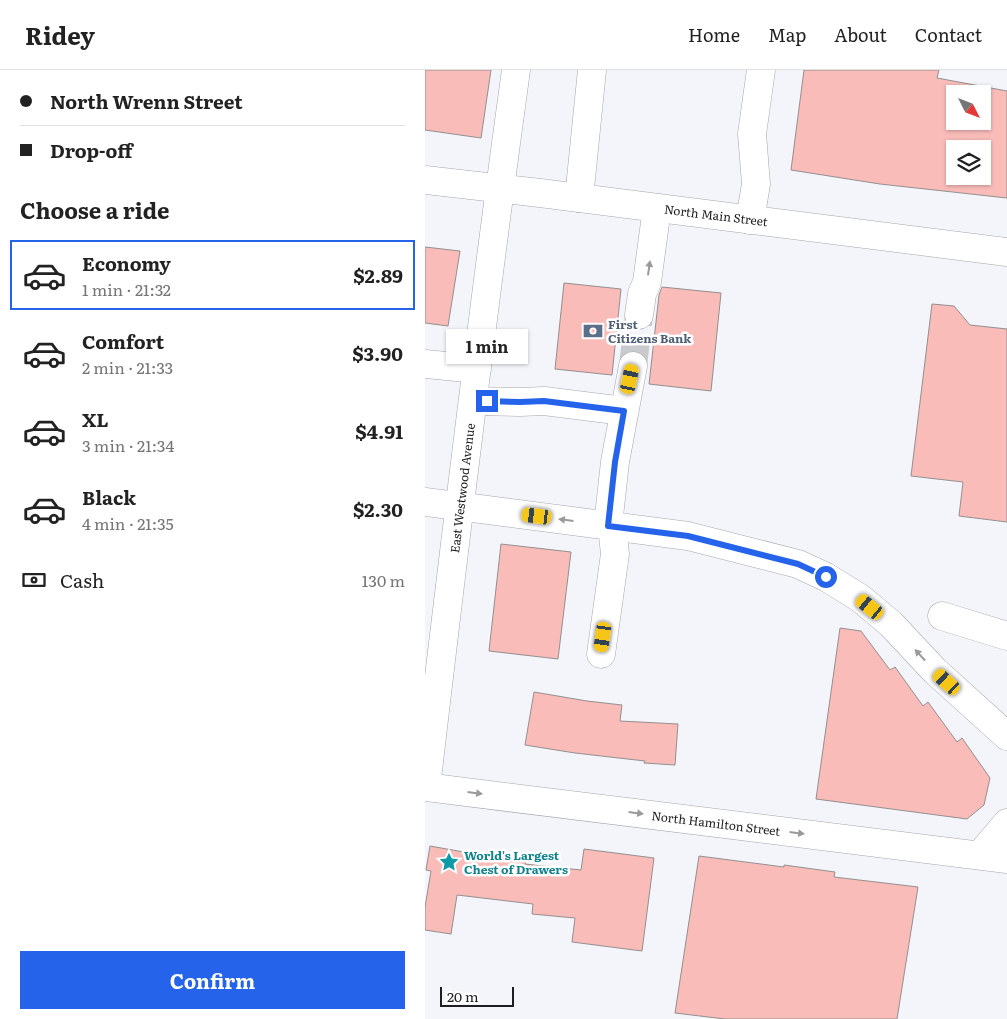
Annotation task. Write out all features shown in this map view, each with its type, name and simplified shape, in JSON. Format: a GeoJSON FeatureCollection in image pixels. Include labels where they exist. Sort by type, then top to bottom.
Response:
{"type":"FeatureCollection","features":[{"type":"Feature","properties":{"kind":"street","name":"East Westwood Avenue"},"geometry":{"type":"LineString","coordinates":[[426,787],[473,400],[516,70]]}},
{"type":"Feature","properties":{"kind":"street"},"geometry":{"type":"LineString","coordinates":[[579,198],[591,70]]}},
{"type":"Feature","properties":{"kind":"street"},"geometry":{"type":"LineString","coordinates":[[750,220],[756,184],[752,134],[761,70]]}},
{"type":"Feature","properties":{"kind":"street","name":"North Main Street"},"geometry":{"type":"LineString","coordinates":[[425,180],[1007,252]]}},
{"type":"Feature","properties":{"kind":"street"},"geometry":{"type":"LineString","coordinates":[[639,315],[641,294],[647,282],[657,208]]}},
{"type":"Feature","properties":{"kind":"street"},"geometry":{"type":"LineString","coordinates":[[425,364],[477,369]]}},
{"type":"Feature","properties":{"kind":"street"},"geometry":{"type":"LineString","coordinates":[[601,654],[615,554],[610,526],[615,462],[633,366]]}},
{"type":"Feature","properties":{"kind":"street"},"geometry":{"type":"LineString","coordinates":[[473,400],[544,401],[624,411]]}},
{"type":"Feature","properties":{"kind":"street"},"geometry":{"type":"LineString","coordinates":[[425,502],[688,536],[798,564],[826,577],[860,598],[891,624],[935,671],[1007,736]]}},
{"type":"Feature","properties":{"kind":"street"},"geometry":{"type":"LineString","coordinates":[[942,616],[1007,636]]}},
{"type":"Feature","properties":{"kind":"street"},"geometry":{"type":"LineString","coordinates":[[984,715],[1007,753]]}},
{"type":"Feature","properties":{"kind":"street","name":"North Hamilton Street"},"geometry":{"type":"LineString","coordinates":[[426,787],[1007,859]]}},
{"type":"Feature","properties":{"kind":"street"},"geometry":{"type":"LineString","coordinates":[[980,855],[1007,823]]}},
{"type":"Feature","properties":{"kind":"building"},"geometry":{"type":"Polygon","coordinates":[[[425,70],[491,70],[481,138],[425,130],[425,70]]]}},
{"type":"Feature","properties":{"kind":"building"},"geometry":{"type":"Polygon","coordinates":[[[804,70],[939,70],[937,78],[975,85],[946,85],[946,130],[991,130],[991,88],[1007,91],[1007,198],[880,184],[791,170],[804,70]]]}},
{"type":"Feature","properties":{"kind":"building"},"geometry":{"type":"Polygon","coordinates":[[[425,247],[460,251],[448,326],[425,323],[425,247]]]}},
{"type":"Feature","properties":{"kind":"building"},"geometry":{"type":"Polygon","coordinates":[[[564,283],[621,289],[612,375],[555,369],[564,283]]]}},
{"type":"Feature","properties":{"kind":"building"},"geometry":{"type":"Polygon","coordinates":[[[662,287],[721,293],[711,391],[649,384],[659,295],[662,287]]]}},
{"type":"Feature","properties":{"kind":"building"},"geometry":{"type":"Polygon","coordinates":[[[932,304],[954,306],[970,325],[1007,329],[1007,522],[959,516],[963,482],[911,476],[932,304]]]}},
{"type":"Feature","properties":{"kind":"building"},"geometry":{"type":"Polygon","coordinates":[[[501,544],[571,552],[558,659],[489,651],[501,544]]]}},
{"type":"Feature","properties":{"kind":"building"},"geometry":{"type":"Polygon","coordinates":[[[840,628],[861,631],[890,670],[895,667],[923,706],[928,702],[957,742],[962,738],[990,778],[984,805],[967,819],[816,799],[840,628]]]}},
{"type":"Feature","properties":{"kind":"building"},"geometry":{"type":"Polygon","coordinates":[[[534,692],[622,705],[620,721],[678,724],[675,765],[644,763],[645,761],[525,745],[534,692]]]}},
{"type":"Feature","properties":{"kind":"building"},"geometry":{"type":"Polygon","coordinates":[[[430,846],[486,856],[486,853],[526,859],[525,864],[581,870],[584,849],[654,858],[642,951],[572,942],[575,918],[532,914],[533,904],[457,895],[451,934],[425,930],[425,907],[431,871],[426,870],[430,846]]]}},
{"type":"Feature","properties":{"kind":"building"},"geometry":{"type":"Polygon","coordinates":[[[699,856],[835,872],[834,877],[918,887],[897,1019],[725,1019],[675,1013],[699,856]]]}},
{"type":"Feature","properties":{"kind":"tunnel"},"geometry":{"type":"LineString","coordinates":[[633,366],[639,315]]}},
{"type":"Feature","properties":{"kind":"place","name":"First Citizens Bank"},"geometry":{"type":"Point","coordinates":[593,331]}},
{"type":"Feature","properties":{"kind":"place","name":"World's Largest Chest of Drawers"},"geometry":{"type":"Point","coordinates":[449,862]}},
{"type":"Feature","properties":{"kind":"route"},"geometry":{"type":"LineString","coordinates":[[487,401],[544,401],[624,411],[615,462],[608,526],[688,536],[798,564],[826,577]]}}]}
